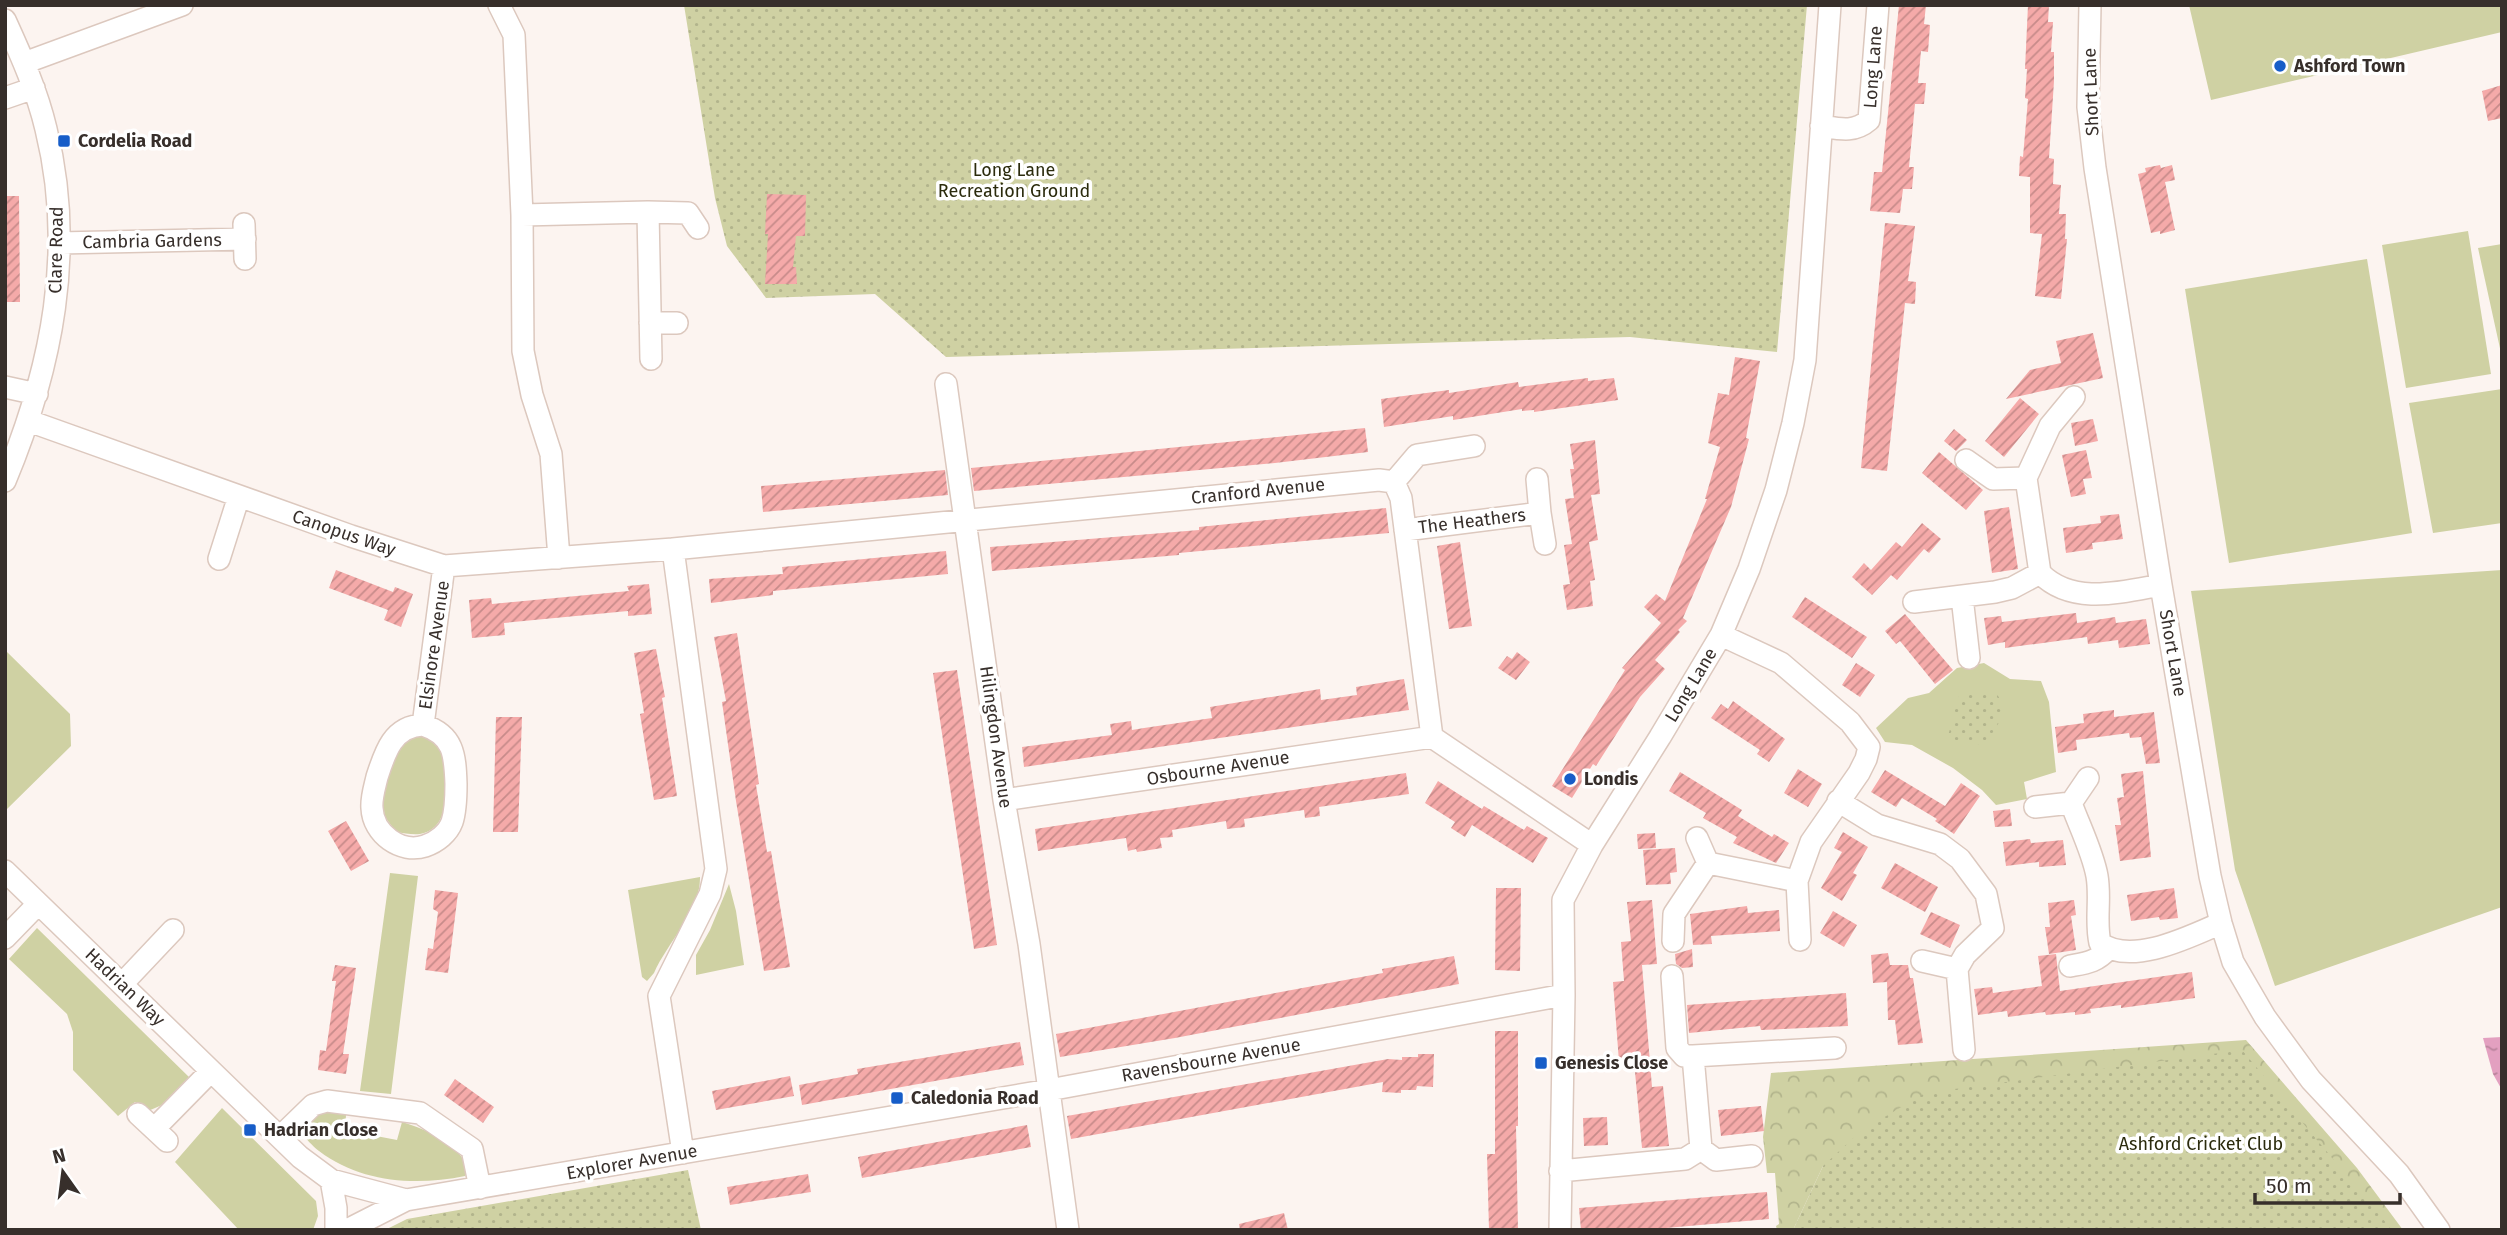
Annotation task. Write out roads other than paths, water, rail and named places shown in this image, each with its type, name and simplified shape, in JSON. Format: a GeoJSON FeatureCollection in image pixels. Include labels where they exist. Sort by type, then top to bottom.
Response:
{"type":"FeatureCollection","features":[{"type":"Feature","properties":{"kind":"street"},"geometry":{"type":"LineString","coordinates":[[24,62],[182,5]]}},
{"type":"Feature","properties":{"kind":"street"},"geometry":{"type":"LineString","coordinates":[[499,5],[514,35],[522,215],[523,351],[532,395],[551,454],[559,558]]}},
{"type":"Feature","properties":{"kind":"street","name":"Long Lane"},"geometry":{"type":"LineString","coordinates":[[1560,1230],[1563,900],[1592,845],[1721,635],[1764,527],[1793,423],[1805,360],[1830,5]]}},
{"type":"Feature","properties":{"kind":"street","name":"Long Lane"},"geometry":{"type":"LineString","coordinates":[[1821,126],[1848,131],[1861,127],[1868,120],[1878,5]]}},
{"type":"Feature","properties":{"kind":"street","name":"Short Lane"},"geometry":{"type":"LineString","coordinates":[[2090,5],[2088,107],[2095,169],[2161,585],[2210,876],[2221,923],[2233,962],[2265,1017],[2311,1080],[2399,1174],[2439,1230]]}},
{"type":"Feature","properties":{"kind":"street","name":"Clare Road"},"geometry":{"type":"LineString","coordinates":[[5,481],[11,449],[29,421],[53,326],[59,243],[54,169],[46,129],[24,62],[7,30]]}},
{"type":"Feature","properties":{"kind":"street"},"geometry":{"type":"LineString","coordinates":[[5,98],[34,88]]}},
{"type":"Feature","properties":{"kind":"street"},"geometry":{"type":"LineString","coordinates":[[648,212],[651,359]]}},
{"type":"Feature","properties":{"kind":"street"},"geometry":{"type":"LineString","coordinates":[[522,215],[688,213],[698,228]]}},
{"type":"Feature","properties":{"kind":"street","name":"Cambria Gardens"},"geometry":{"type":"LineString","coordinates":[[59,243],[245,241]]}},
{"type":"Feature","properties":{"kind":"street"},"geometry":{"type":"LineString","coordinates":[[650,323],[677,323]]}},
{"type":"Feature","properties":{"kind":"street","name":"Hilingdon Avenue"},"geometry":{"type":"LineString","coordinates":[[946,384],[1004,800],[1029,944],[1068,1230]]}},
{"type":"Feature","properties":{"kind":"street"},"geometry":{"type":"LineString","coordinates":[[5,387],[37,394]]}},
{"type":"Feature","properties":{"kind":"street"},"geometry":{"type":"LineString","coordinates":[[2074,397],[2050,426],[2026,478],[2040,573],[2059,586],[2086,594],[2111,594],[2161,585]]}},
{"type":"Feature","properties":{"kind":"street","name":"Canopus Way"},"geometry":{"type":"LineString","coordinates":[[29,421],[363,540],[444,566],[673,549]]}},
{"type":"Feature","properties":{"kind":"street"},"geometry":{"type":"LineString","coordinates":[[1474,446],[1417,455],[1394,482],[1401,498],[1432,737],[1592,845]]}},
{"type":"Feature","properties":{"kind":"street"},"geometry":{"type":"LineString","coordinates":[[1966,460],[1993,479],[2026,478]]}},
{"type":"Feature","properties":{"kind":"street","name":"The Heathers"},"geometry":{"type":"LineString","coordinates":[[1537,479],[1545,544]]}},
{"type":"Feature","properties":{"kind":"street","name":"Cranford Avenue"},"geometry":{"type":"LineString","coordinates":[[673,549],[1378,480],[1394,482]]}},
{"type":"Feature","properties":{"kind":"street"},"geometry":{"type":"LineString","coordinates":[[219,559],[239,496]]}},
{"type":"Feature","properties":{"kind":"street","name":"The Heathers"},"geometry":{"type":"LineString","coordinates":[[1405,530],[1540,513]]}},
{"type":"Feature","properties":{"kind":"street"},"geometry":{"type":"LineString","coordinates":[[673,549],[716,869],[710,894],[659,996],[683,1153]]}},
{"type":"Feature","properties":{"kind":"street","name":"Elsinore Avenue"},"geometry":{"type":"LineString","coordinates":[[423,725],[444,566]]}},
{"type":"Feature","properties":{"kind":"street"},"geometry":{"type":"LineString","coordinates":[[1914,602],[2012,588],[2040,573]]}},
{"type":"Feature","properties":{"kind":"street"},"geometry":{"type":"LineString","coordinates":[[1962,597],[1969,658]]}},
{"type":"Feature","properties":{"kind":"street"},"geometry":{"type":"LineString","coordinates":[[1721,635],[1781,663],[1850,722],[1868,747],[1859,773],[1811,842],[1797,881],[1800,940]]}},
{"type":"Feature","properties":{"kind":"street","name":"Elsinore Avenue"},"geometry":{"type":"LineString","coordinates":[[423,725],[438,733],[454,752],[454,816],[447,831],[434,842],[418,848],[405,847],[396,845],[384,834],[373,816],[375,785],[386,748],[397,735],[409,727],[423,725]]}},
{"type":"Feature","properties":{"kind":"street","name":"Osbourne Avenue"},"geometry":{"type":"LineString","coordinates":[[1004,800],[1432,737]]}},
{"type":"Feature","properties":{"kind":"street"},"geometry":{"type":"LineString","coordinates":[[2035,807],[2071,803],[2088,778]]}},
{"type":"Feature","properties":{"kind":"street"},"geometry":{"type":"LineString","coordinates":[[1838,801],[1877,825],[1940,844],[1959,859],[1986,894],[1993,928],[1965,955],[1957,968],[1965,1050]]}},
{"type":"Feature","properties":{"kind":"street"},"geometry":{"type":"LineString","coordinates":[[2071,803],[2096,872],[2100,898],[2096,928],[2100,943],[2108,949],[2122,951],[2157,948],[2221,923]]}},
{"type":"Feature","properties":{"kind":"street"},"geometry":{"type":"LineString","coordinates":[[1697,838],[1708,863]]}},
{"type":"Feature","properties":{"kind":"street"},"geometry":{"type":"LineString","coordinates":[[1708,863],[1797,881]]}},
{"type":"Feature","properties":{"kind":"street"},"geometry":{"type":"LineString","coordinates":[[1673,942],[1674,914],[1708,863]]}},
{"type":"Feature","properties":{"kind":"street","name":"Hadrian Way"},"geometry":{"type":"LineString","coordinates":[[5,871],[300,1157],[331,1180],[407,1200]]}},
{"type":"Feature","properties":{"kind":"street"},"geometry":{"type":"LineString","coordinates":[[5,938],[38,904]]}},
{"type":"Feature","properties":{"kind":"street"},"geometry":{"type":"LineString","coordinates":[[122,984],[173,930]]}},
{"type":"Feature","properties":{"kind":"street"},"geometry":{"type":"LineString","coordinates":[[2070,966],[2100,958],[2108,949]]}},
{"type":"Feature","properties":{"kind":"street"},"geometry":{"type":"LineString","coordinates":[[1922,961],[1957,968]]}},
{"type":"Feature","properties":{"kind":"street"},"geometry":{"type":"LineString","coordinates":[[1672,976],[1677,1048],[1684,1056],[1835,1048]]}},
{"type":"Feature","properties":{"kind":"street","name":"Ravensbourne Avenue"},"geometry":{"type":"LineString","coordinates":[[857,1121],[1049,1090],[1564,995]]}},
{"type":"Feature","properties":{"kind":"street"},"geometry":{"type":"LineString","coordinates":[[1693,1056],[1701,1149],[1716,1160],[1752,1156]]}},
{"type":"Feature","properties":{"kind":"street"},"geometry":{"type":"LineString","coordinates":[[138,1114],[160,1135],[211,1071]]}},
{"type":"Feature","properties":{"kind":"street"},"geometry":{"type":"LineString","coordinates":[[280,1138],[313,1105],[327,1101],[420,1113],[472,1149],[480,1188]]}},
{"type":"Feature","properties":{"kind":"street","name":"Explorer Avenue"},"geometry":{"type":"LineString","coordinates":[[407,1200],[857,1121]]}},
{"type":"Feature","properties":{"kind":"street"},"geometry":{"type":"LineString","coordinates":[[1560,1171],[1685,1158],[1701,1149]]}},
{"type":"Feature","properties":{"kind":"street"},"geometry":{"type":"LineString","coordinates":[[331,1180],[336,1208],[336,1230]]}},
{"type":"Feature","properties":{"kind":"street"},"geometry":{"type":"LineString","coordinates":[[347,1230],[407,1200]]}},
{"type":"Feature","properties":{"kind":"water"},"geometry":{"type":"Polygon","coordinates":[[[2502,1037],[2502,1090],[2493,1074],[2483,1038],[2502,1037]]]}},
{"type":"Feature","properties":{"kind":"place","name":"Ashford Town"},"geometry":{"type":"Point","coordinates":[2280,66]}},
{"type":"Feature","properties":{"kind":"place","name":"Cordelia Road"},"geometry":{"type":"Point","coordinates":[64,141]}},
{"type":"Feature","properties":{"kind":"place","name":"Londis"},"geometry":{"type":"Point","coordinates":[1570,779]}},
{"type":"Feature","properties":{"kind":"place","name":"Genesis Close"},"geometry":{"type":"Point","coordinates":[1541,1063]}},
{"type":"Feature","properties":{"kind":"place","name":"Caledonia Road"},"geometry":{"type":"Point","coordinates":[897,1098]}},
{"type":"Feature","properties":{"kind":"place","name":"Hadrian Close"},"geometry":{"type":"Point","coordinates":[250,1130]}},
{"type":"Feature","properties":{"kind":"park label","name":"Long Lane Recreation Ground"},"geometry":{"type":"Point","coordinates":[1014,180]}},
{"type":"Feature","properties":{"kind":"park label","name":"Ashford Cricket Club"},"geometry":{"type":"Point","coordinates":[2201,1144]}}]}
